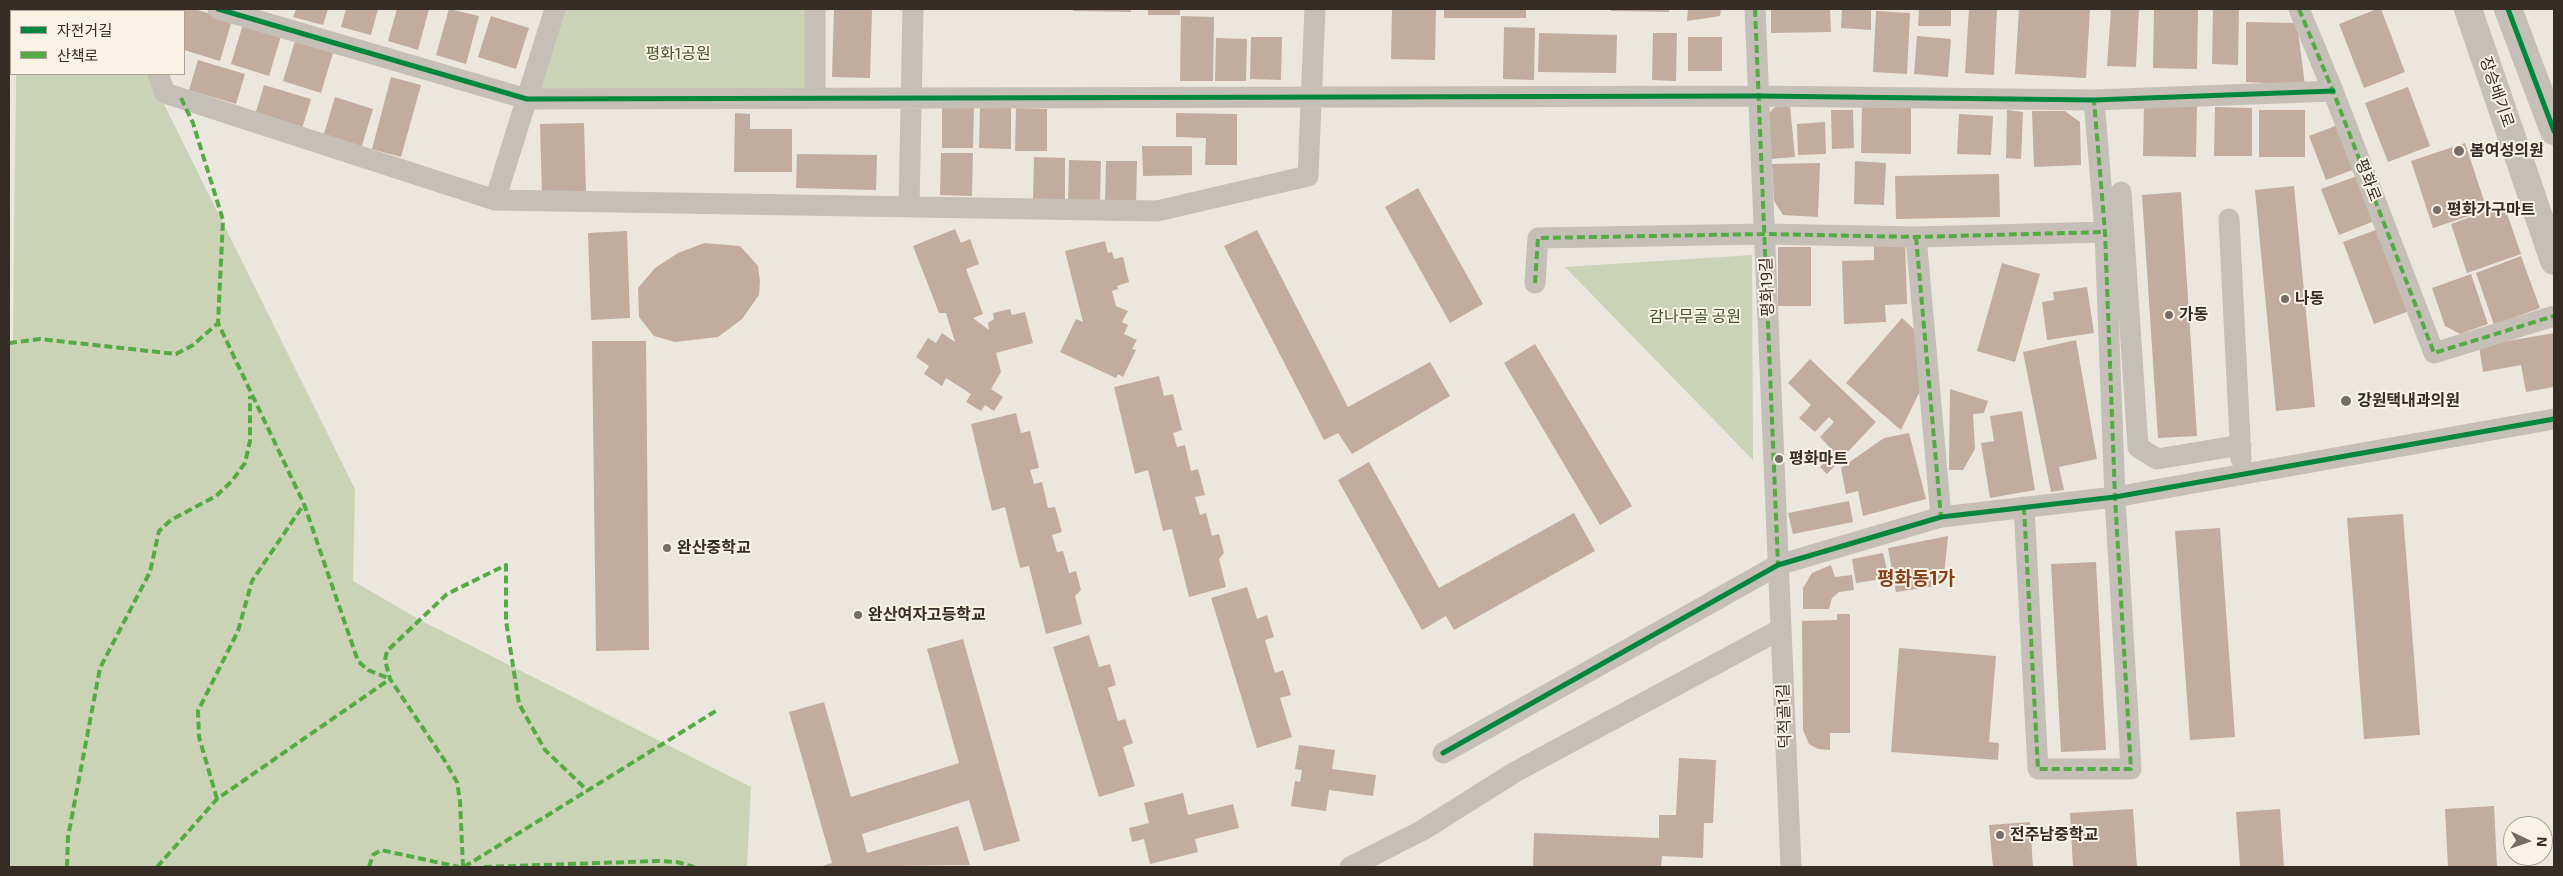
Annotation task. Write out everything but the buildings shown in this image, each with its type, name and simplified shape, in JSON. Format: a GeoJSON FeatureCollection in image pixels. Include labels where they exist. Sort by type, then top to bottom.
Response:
{"type":"FeatureCollection","features":[{"type":"Feature","properties":{"kind":"street"},"geometry":{"type":"LineString","coordinates":[[218,9],[526,99],[1311,99],[1759,96],[2094,100],[2333,91]]}},
{"type":"Feature","properties":{"kind":"street"},"geometry":{"type":"LineString","coordinates":[[495,200],[555,9]]}},
{"type":"Feature","properties":{"kind":"street"},"geometry":{"type":"LineString","coordinates":[[815,9],[815,98]]}},
{"type":"Feature","properties":{"kind":"street"},"geometry":{"type":"LineString","coordinates":[[909,206],[913,9]]}},
{"type":"Feature","properties":{"kind":"street"},"geometry":{"type":"LineString","coordinates":[[158,75],[165,93],[495,200],[1157,211],[1308,176],[1315,9]]}},
{"type":"Feature","properties":{"kind":"street","name":"평화19길"},"geometry":{"type":"LineString","coordinates":[[1755,9],[1778,565]]}},
{"type":"Feature","properties":{"kind":"street","name":"평화로"},"geometry":{"type":"LineString","coordinates":[[2299,9],[2333,91],[2434,353],[2554,316]]}},
{"type":"Feature","properties":{"kind":"street","name":"장승배기로"},"geometry":{"type":"LineString","coordinates":[[2468,9],[2554,261]]}},
{"type":"Feature","properties":{"kind":"street"},"geometry":{"type":"LineString","coordinates":[[2508,9],[2554,131]]}},
{"type":"Feature","properties":{"kind":"street"},"geometry":{"type":"LineString","coordinates":[[2024,507],[2038,769],[2131,769],[2115,497],[2105,232],[2094,100]]}},
{"type":"Feature","properties":{"kind":"street"},"geometry":{"type":"LineString","coordinates":[[2121,192],[2138,446],[2157,458],[2241,445]]}},
{"type":"Feature","properties":{"kind":"street"},"geometry":{"type":"LineString","coordinates":[[2229,220],[2242,474]]}},
{"type":"Feature","properties":{"kind":"street"},"geometry":{"type":"LineString","coordinates":[[1535,284],[1538,238],[1765,234],[1916,237],[2105,232]]}},
{"type":"Feature","properties":{"kind":"street"},"geometry":{"type":"LineString","coordinates":[[1916,237],[1942,517]]}},
{"type":"Feature","properties":{"kind":"street"},"geometry":{"type":"LineString","coordinates":[[1443,753],[1778,565],[1942,517],[2115,497],[2554,419]]}},
{"type":"Feature","properties":{"kind":"street","name":"덕적골1길"},"geometry":{"type":"LineString","coordinates":[[1778,565],[1791,867]]}},
{"type":"Feature","properties":{"kind":"street"},"geometry":{"type":"LineString","coordinates":[[1350,867],[1423,830],[1515,772],[1781,629]]}},
{"type":"Feature","properties":{"kind":"green space","name":"평화1공원"},"geometry":{"type":"Polygon","coordinates":[[[555,9],[815,9],[815,98],[527,99],[555,9]]]}},
{"type":"Feature","properties":{"kind":"green space"},"geometry":{"type":"Polygon","coordinates":[[[16,75],[149,75],[355,489],[353,581],[422,621],[751,787],[747,867],[9,867],[9,343],[13,343],[16,75]]]}},
{"type":"Feature","properties":{"kind":"green space","name":"감나무골 공원"},"geometry":{"type":"Polygon","coordinates":[[[1752,255],[1753,459],[1753,460],[1565,267],[1752,255]]]}},
{"type":"Feature","properties":{"kind":"marked path"},"geometry":{"type":"LineString","coordinates":[[1755,9],[1778,565]]}},
{"type":"Feature","properties":{"kind":"marked path"},"geometry":{"type":"LineString","coordinates":[[2299,9],[2333,91],[2434,353],[2554,316]]}},
{"type":"Feature","properties":{"kind":"marked path"},"geometry":{"type":"LineString","coordinates":[[181,98],[193,123],[223,220],[218,323],[304,504],[358,661],[368,670],[390,679]]}},
{"type":"Feature","properties":{"kind":"marked path"},"geometry":{"type":"LineString","coordinates":[[2024,507],[2038,769],[2131,769],[2115,497],[2105,232],[2094,100]]}},
{"type":"Feature","properties":{"kind":"marked path"},"geometry":{"type":"LineString","coordinates":[[1535,283],[1538,238],[1765,234],[1916,237],[2105,232]]}},
{"type":"Feature","properties":{"kind":"marked path"},"geometry":{"type":"LineString","coordinates":[[1916,237],[1941,517]]}},
{"type":"Feature","properties":{"kind":"marked path"},"geometry":{"type":"LineString","coordinates":[[9,343],[40,339],[176,354],[193,345],[218,323]]}},
{"type":"Feature","properties":{"kind":"marked path"},"geometry":{"type":"LineString","coordinates":[[67,867],[68,837],[100,668],[150,572],[159,531],[171,520],[216,496],[232,481],[245,463],[250,441],[250,396]]}},
{"type":"Feature","properties":{"kind":"marked path"},"geometry":{"type":"LineString","coordinates":[[217,799],[199,737],[198,711],[238,631],[252,581],[304,504]]}},
{"type":"Feature","properties":{"kind":"marked path"},"geometry":{"type":"LineString","coordinates":[[463,867],[460,801],[457,782],[390,679],[385,660],[387,651],[447,594],[506,565],[506,621],[519,704],[545,750],[588,791]]}},
{"type":"Feature","properties":{"kind":"marked path"},"geometry":{"type":"LineString","coordinates":[[157,867],[217,799],[390,679]]}},
{"type":"Feature","properties":{"kind":"marked path"},"geometry":{"type":"LineString","coordinates":[[464,867],[719,709]]}},
{"type":"Feature","properties":{"kind":"marked path"},"geometry":{"type":"LineString","coordinates":[[369,867],[373,855],[381,850],[459,867]]}},
{"type":"Feature","properties":{"kind":"marked path"},"geometry":{"type":"LineString","coordinates":[[484,867],[658,861],[677,862],[694,867]]}},
{"type":"Feature","properties":{"kind":"cycle path"},"geometry":{"type":"LineString","coordinates":[[218,9],[527,99],[1759,96],[2094,100],[2333,91]]}},
{"type":"Feature","properties":{"kind":"cycle path"},"geometry":{"type":"LineString","coordinates":[[2508,9],[2554,131]]}},
{"type":"Feature","properties":{"kind":"cycle path"},"geometry":{"type":"LineString","coordinates":[[1443,753],[1778,565],[1941,517],[2115,497],[2554,419]]}},
{"type":"Feature","properties":{"kind":"place","name":"봄여성의원"},"geometry":{"type":"Point","coordinates":[2459,151]}},
{"type":"Feature","properties":{"kind":"place","name":"평화가구마트"},"geometry":{"type":"Point","coordinates":[2437,210]}},
{"type":"Feature","properties":{"kind":"place","name":"나동"},"geometry":{"type":"Point","coordinates":[2285,299]}},
{"type":"Feature","properties":{"kind":"place","name":"가동"},"geometry":{"type":"Point","coordinates":[2169,315]}},
{"type":"Feature","properties":{"kind":"place","name":"강원택내과의원"},"geometry":{"type":"Point","coordinates":[2346,401]}},
{"type":"Feature","properties":{"kind":"place","name":"평화마트"},"geometry":{"type":"Point","coordinates":[1779,459]}},
{"type":"Feature","properties":{"kind":"place","name":"완산중학교"},"geometry":{"type":"Point","coordinates":[667,548]}},
{"type":"Feature","properties":{"kind":"place","name":"완산여자고등학교"},"geometry":{"type":"Point","coordinates":[858,615]}},
{"type":"Feature","properties":{"kind":"place","name":"전주남중학교"},"geometry":{"type":"Point","coordinates":[2000,835]}},
{"type":"Feature","properties":{"kind":"district","name":"평화동1가"},"geometry":{"type":"Point","coordinates":[1916,579]}}]}
